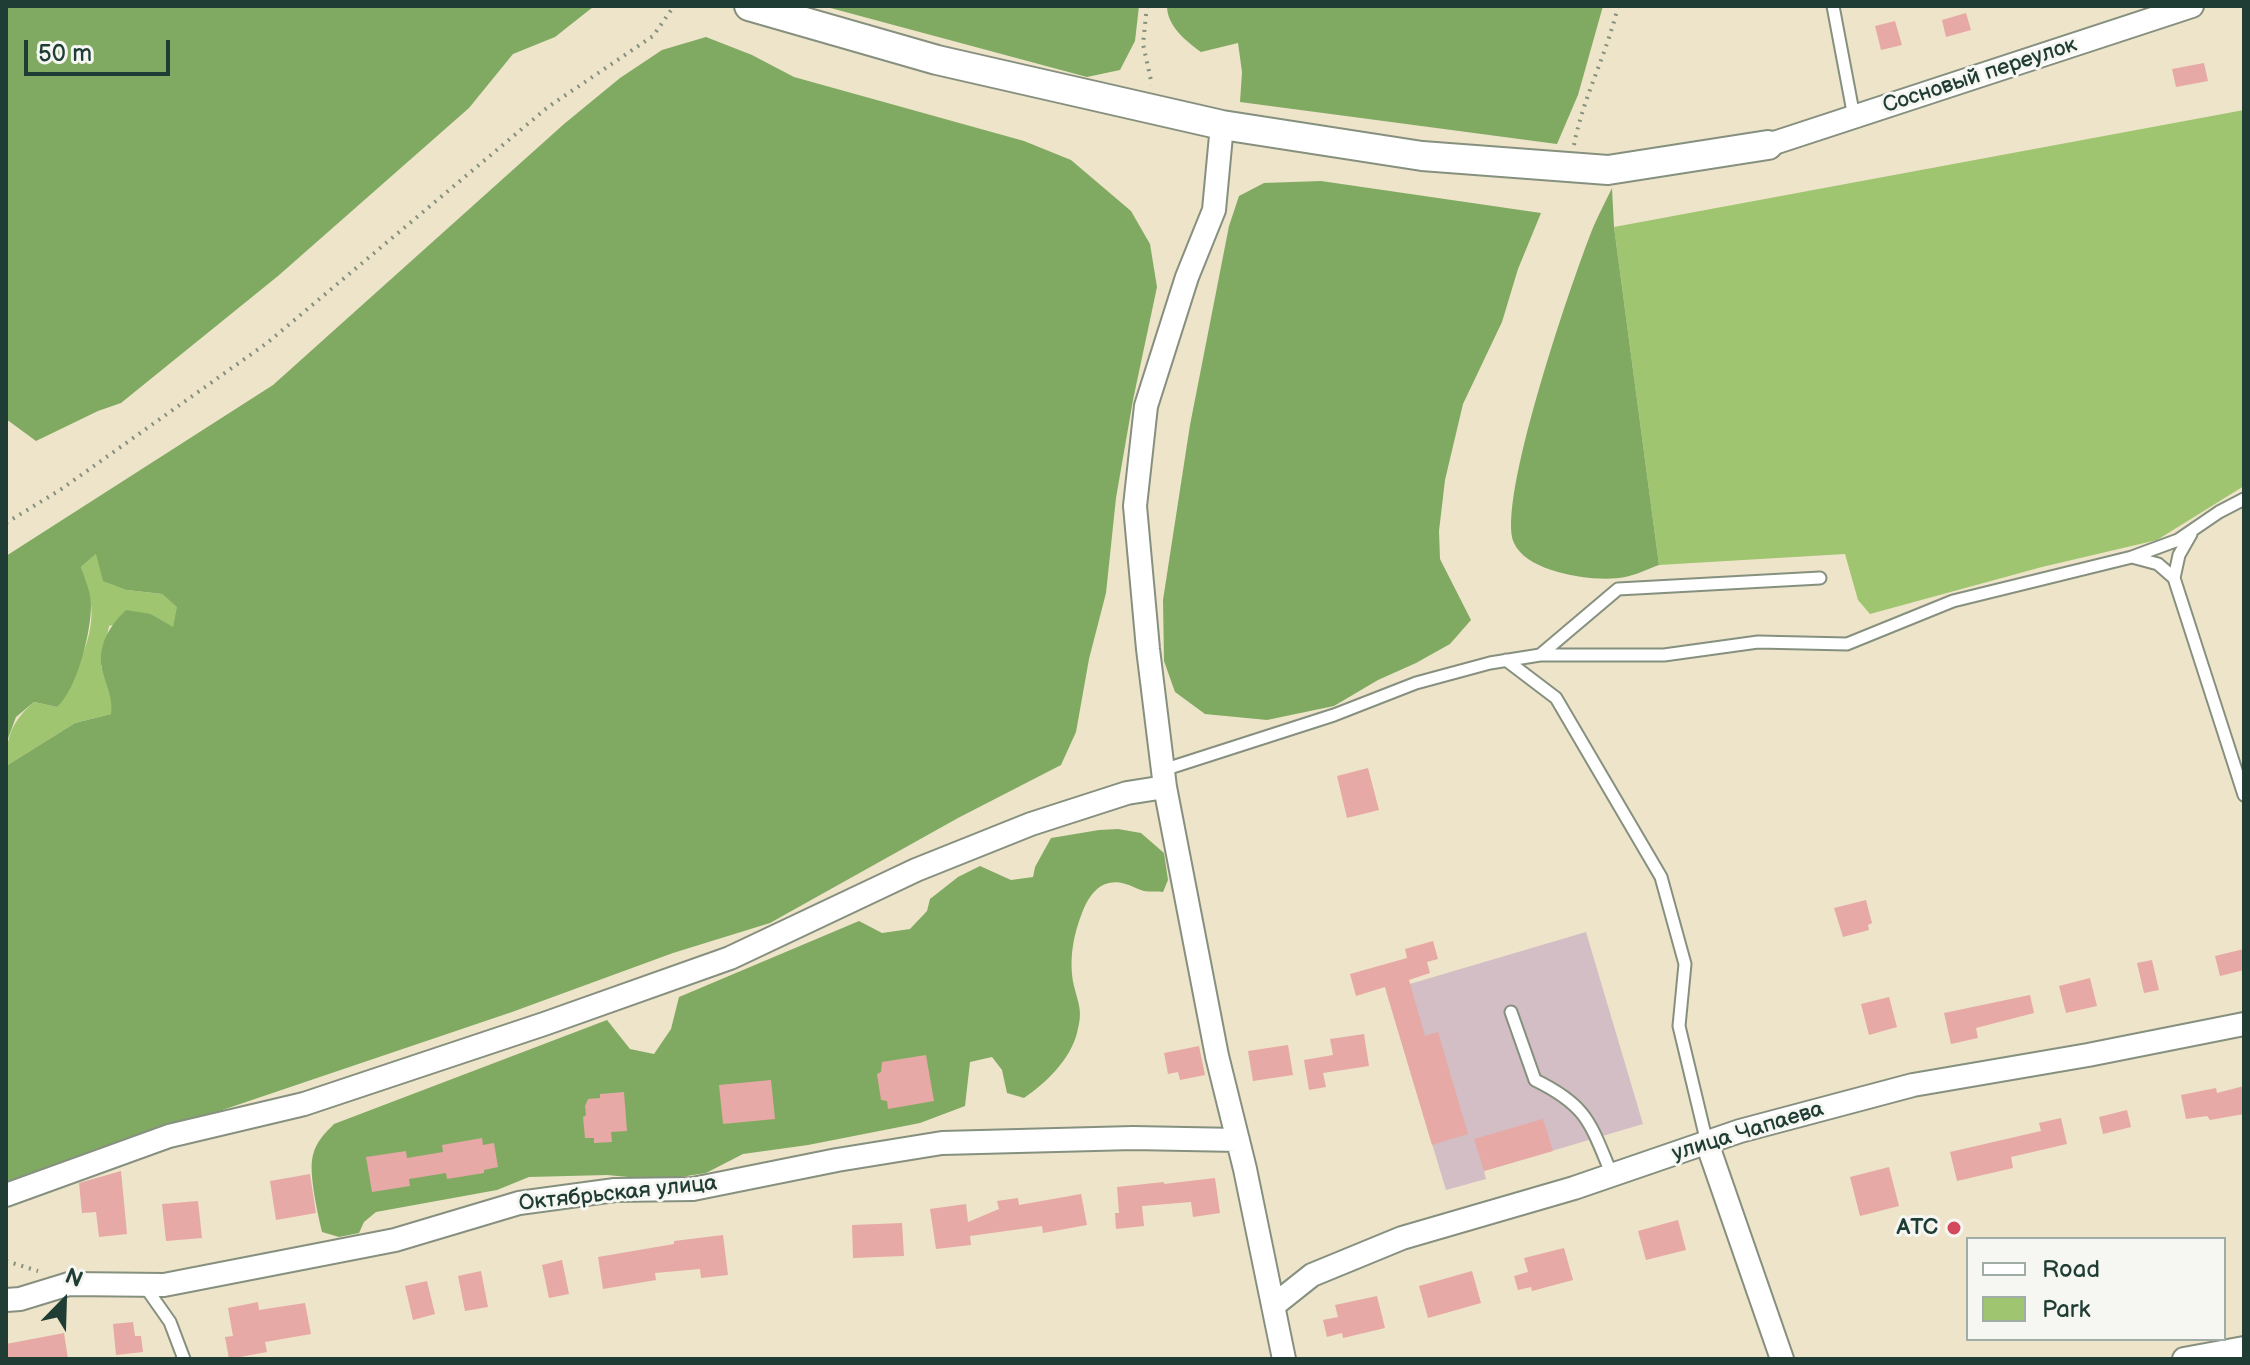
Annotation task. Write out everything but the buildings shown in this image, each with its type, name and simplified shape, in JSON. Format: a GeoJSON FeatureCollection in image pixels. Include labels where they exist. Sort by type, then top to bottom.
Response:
{"type":"FeatureCollection","features":[{"type":"Feature","properties":{"kind":"street"},"geometry":{"type":"LineString","coordinates":[[749,6],[937,60],[1171,114],[1222,125],[1422,156],[1608,170],[1768,145]]}},
{"type":"Feature","properties":{"kind":"street","name":"Сосновый переулок"},"geometry":{"type":"LineString","coordinates":[[1768,145],[2177,8]]}},
{"type":"Feature","properties":{"kind":"street"},"geometry":{"type":"LineString","coordinates":[[1222,125],[1214,210],[1187,277],[1146,406],[1135,506],[1164,778],[1217,1056],[1284,1359]]}},
{"type":"Feature","properties":{"kind":"street"},"geometry":{"type":"LineString","coordinates":[[6,1195],[169,1136],[304,1104],[730,958],[916,870],[1031,824],[1164,778]]}},
{"type":"Feature","properties":{"kind":"street","name":"улица Чапаева"},"geometry":{"type":"LineString","coordinates":[[1273,1306],[1312,1275],[1402,1238],[1707,1143],[1913,1085],[2244,1024]]}},
{"type":"Feature","properties":{"kind":"street","name":"Октябрьская улица"},"geometry":{"type":"LineString","coordinates":[[6,1300],[20,1299],[69,1284],[164,1285],[395,1240],[519,1203],[615,1190],[693,1189],[942,1143],[1133,1138],[1238,1140]]}},
{"type":"Feature","properties":{"kind":"street"},"geometry":{"type":"LineString","coordinates":[[1707,1143],[1782,1359]]}},
{"type":"Feature","properties":{"kind":"street"},"geometry":{"type":"LineString","coordinates":[[2184,1359],[2244,1348]]}},
{"type":"Feature","properties":{"kind":"lane"},"geometry":{"type":"LineString","coordinates":[[1833,6],[1854,117]]}},
{"type":"Feature","properties":{"kind":"lane"},"geometry":{"type":"LineString","coordinates":[[1164,778],[1416,683],[1506,660],[1540,655],[1664,655],[1758,642],[1847,644],[1953,601],[2132,557],[2178,540],[2244,499]]}},
{"type":"Feature","properties":{"kind":"lane"},"geometry":{"type":"LineString","coordinates":[[2193,529],[2179,555],[2174,578],[2244,795]]}},
{"type":"Feature","properties":{"kind":"lane"},"geometry":{"type":"LineString","coordinates":[[2132,557],[2158,564],[2174,578]]}},
{"type":"Feature","properties":{"kind":"lane"},"geometry":{"type":"LineString","coordinates":[[1540,655],[1618,589],[1820,578]]}},
{"type":"Feature","properties":{"kind":"lane"},"geometry":{"type":"LineString","coordinates":[[1506,660],[1556,698],[1661,877],[1685,964],[1679,1026],[1707,1143]]}},
{"type":"Feature","properties":{"kind":"lane"},"geometry":{"type":"LineString","coordinates":[[1511,1012],[1535,1080],[1560,1092],[1580,1108],[1612,1175]]}},
{"type":"Feature","properties":{"kind":"lane"},"geometry":{"type":"LineString","coordinates":[[144,1284],[170,1322],[184,1359]]}},
{"type":"Feature","properties":{"kind":"path"},"geometry":{"type":"LineString","coordinates":[[6,523],[60,490],[267,343],[548,107],[653,36],[674,6]]}},
{"type":"Feature","properties":{"kind":"path"},"geometry":{"type":"LineString","coordinates":[[1147,6],[1143,44],[1149,80],[1171,114]]}},
{"type":"Feature","properties":{"kind":"path"},"geometry":{"type":"LineString","coordinates":[[1570,167],[1579,118],[1610,40],[1618,6]]}},
{"type":"Feature","properties":{"kind":"shaded area"},"geometry":{"type":"Polygon","coordinates":[[[1586,932],[1643,1124],[1484,1171],[1486,1179],[1446,1190],[1386,991],[1586,932]]]}},
{"type":"Feature","properties":{"kind":"green space"},"geometry":{"type":"Polygon","coordinates":[[[6,6],[593,7],[555,37],[513,54],[469,108],[278,276],[121,403],[36,441],[6,419],[6,6]]]}},
{"type":"Feature","properties":{"kind":"green space"},"geometry":{"type":"Polygon","coordinates":[[[823,6],[1139,6],[1135,41],[1120,70],[1087,77],[823,6]]]}},
{"type":"Feature","properties":{"kind":"green space"},"geometry":{"type":"Polygon","coordinates":[[[1167,6],[1603,6],[1578,95],[1557,144],[1240,102],[1242,72],[1238,43],[1201,52],[1174,26],[1167,6]]]}},
{"type":"Feature","properties":{"kind":"green space"},"geometry":{"type":"Polygon","coordinates":[[[706,37],[752,55],[794,77],[1024,141],[1071,160],[1131,211],[1150,244],[1157,287],[1116,498],[1106,593],[1089,659],[1076,732],[1061,765],[958,818],[770,923],[673,953],[512,1012],[184,1123],[6,1189],[6,766],[75,723],[111,714],[101,660],[103,644],[110,629],[126,610],[151,614],[173,627],[177,607],[162,594],[127,590],[103,581],[96,554],[81,567],[90,596],[90,617],[82,660],[71,687],[57,707],[34,702],[16,717],[6,744],[6,556],[273,385],[564,124],[620,78],[662,50],[706,37]]]}},
{"type":"Feature","properties":{"kind":"green space"},"geometry":{"type":"Polygon","coordinates":[[[2244,110],[2244,486],[2157,540],[2042,567],[1870,614],[1858,600],[1845,554],[1659,565],[1614,227],[2244,110]]]}},
{"type":"Feature","properties":{"kind":"green space"},"geometry":{"type":"Polygon","coordinates":[[[1321,181],[1541,213],[1518,269],[1502,322],[1463,404],[1445,480],[1439,531],[1440,559],[1471,620],[1450,644],[1334,706],[1267,720],[1205,714],[1175,692],[1164,661],[1163,600],[1190,425],[1229,226],[1239,196],[1264,183],[1321,181]]]}},
{"type":"Feature","properties":{"kind":"green space"},"geometry":{"type":"Polygon","coordinates":[[[1612,188],[1614,227],[1659,565],[1625,577],[1597,578],[1564,574],[1533,562],[1514,543],[1511,520],[1525,442],[1552,345],[1591,232],[1612,188]]]}},
{"type":"Feature","properties":{"kind":"green space"},"geometry":{"type":"Polygon","coordinates":[[[97,553],[127,590],[162,594],[178,607],[173,628],[151,614],[109,626],[101,666],[113,699],[111,714],[75,723],[6,766],[9,738],[20,716],[34,702],[57,707],[77,668],[87,641],[92,612],[81,567],[97,553]]]}},
{"type":"Feature","properties":{"kind":"green space"},"geometry":{"type":"Polygon","coordinates":[[[1118,829],[1141,833],[1164,853],[1168,880],[1163,892],[1144,891],[1119,882],[1105,884],[1088,900],[1077,927],[1072,956],[1072,976],[1080,1014],[1074,1043],[1056,1070],[1024,1098],[1007,1093],[1002,1070],[992,1057],[970,1062],[965,1106],[920,1123],[743,1154],[706,1173],[661,1180],[607,1175],[529,1177],[497,1190],[376,1212],[364,1222],[359,1233],[339,1237],[322,1232],[314,1193],[312,1162],[314,1150],[334,1124],[607,1020],[630,1049],[654,1054],[671,1029],[679,997],[859,921],[882,933],[910,929],[927,911],[930,899],[958,877],[980,866],[1011,880],[1033,877],[1051,838],[1118,829]]]}},
{"type":"Feature","properties":{"kind":"place","name":"АТС"},"geometry":{"type":"Point","coordinates":[1954,1228]}}]}
